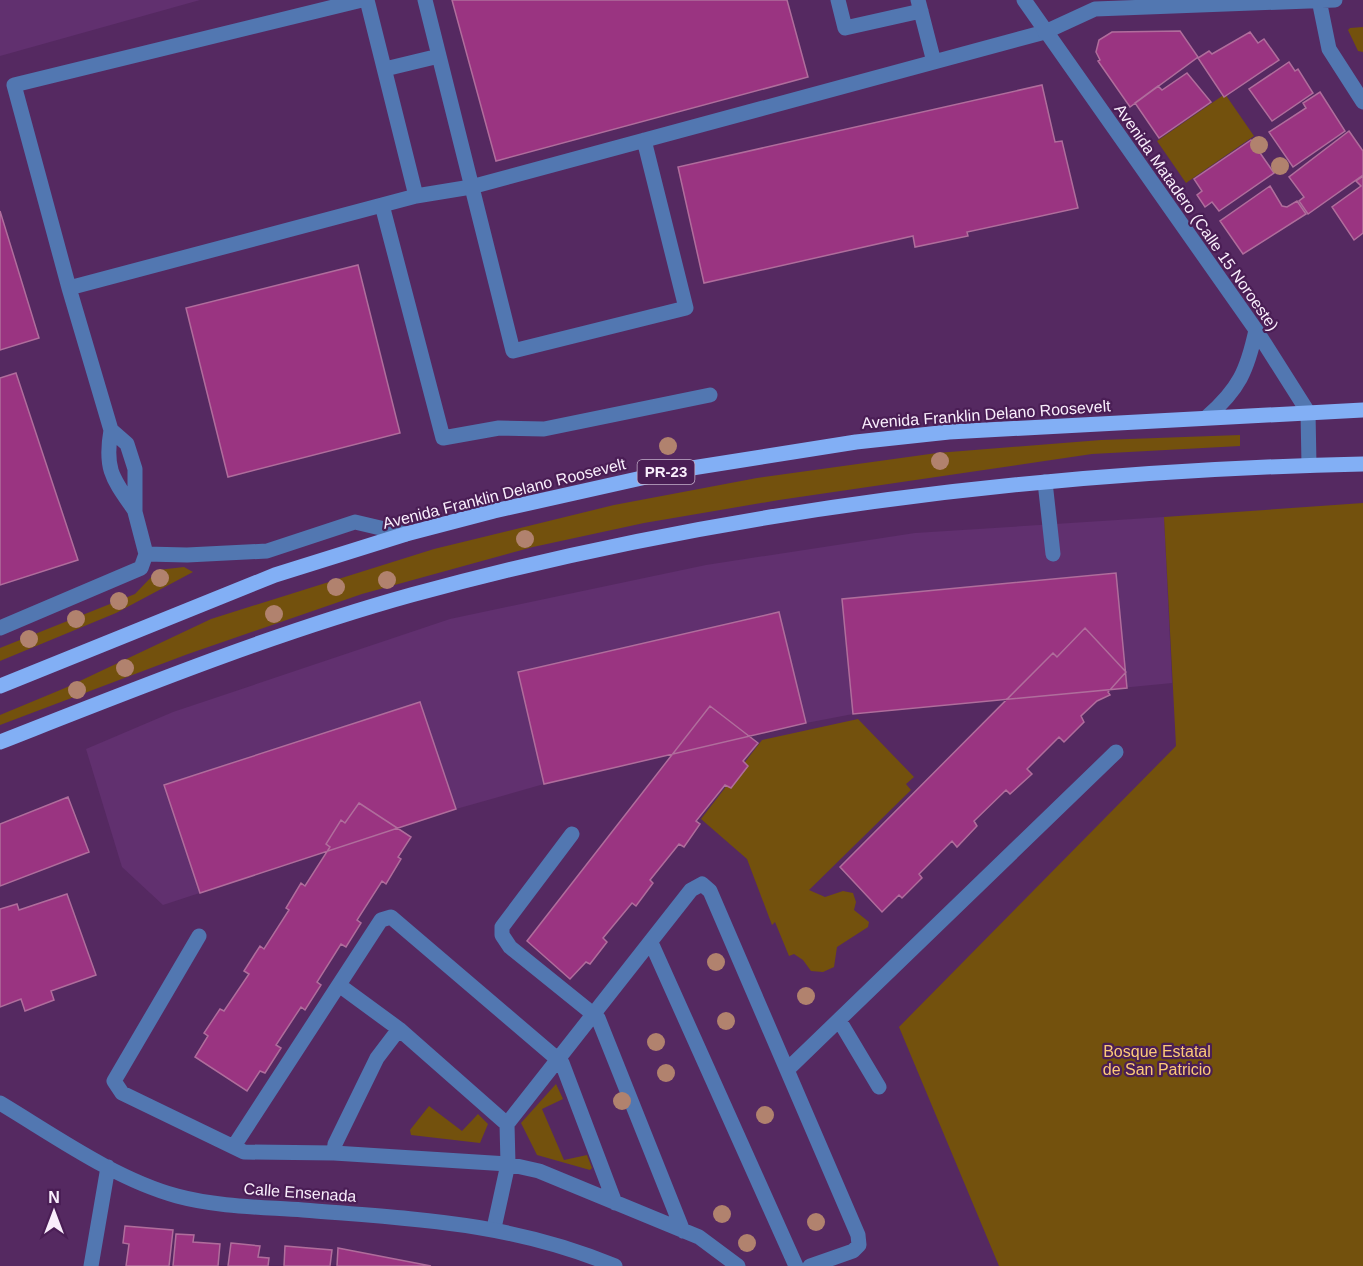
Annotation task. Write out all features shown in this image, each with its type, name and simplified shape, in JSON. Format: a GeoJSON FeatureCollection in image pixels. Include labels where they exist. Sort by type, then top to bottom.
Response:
{"type":"FeatureCollection","features":[{"type":"Feature","properties":{"kind":"main road","name":"Avenida Franklin Delano Roosevelt"},"geometry":{"type":"LineString","coordinates":[[0,686],[275,575],[406,534],[566,494],[673,471],[856,442],[997,428],[1363,410]]}},
{"type":"Feature","properties":{"kind":"main road"},"geometry":{"type":"LineString","coordinates":[[0,742],[303,629],[481,577],[666,535],[908,496],[1046,482],[1309,465],[1363,464]]}},
{"type":"Feature","properties":{"kind":"street"},"geometry":{"type":"LineString","coordinates":[[135,512],[112,477],[107,453],[111,430],[69,288],[14,85],[362,0]]}},
{"type":"Feature","properties":{"kind":"street"},"geometry":{"type":"LineString","coordinates":[[367,0],[416,195]]}},
{"type":"Feature","properties":{"kind":"street"},"geometry":{"type":"LineString","coordinates":[[425,0],[513,351],[686,308],[644,140]]}},
{"type":"Feature","properties":{"kind":"street"},"geometry":{"type":"LineString","coordinates":[[838,0],[845,28],[919,5],[934,62]]}},
{"type":"Feature","properties":{"kind":"street","name":"Avenida Matadero (Calle 15 Noroeste)"},"geometry":{"type":"LineString","coordinates":[[1024,0],[1256,330],[1308,412]]}},
{"type":"Feature","properties":{"kind":"street"},"geometry":{"type":"LineString","coordinates":[[1318,0],[1329,49],[1363,102]]}},
{"type":"Feature","properties":{"kind":"street"},"geometry":{"type":"LineString","coordinates":[[69,288],[416,195],[471,187],[1046,32],[1095,9],[1335,0]]}},
{"type":"Feature","properties":{"kind":"street"},"geometry":{"type":"LineString","coordinates":[[385,69],[439,56]]}},
{"type":"Feature","properties":{"kind":"street"},"geometry":{"type":"LineString","coordinates":[[382,205],[443,438],[499,428],[544,429],[710,395]]}},
{"type":"Feature","properties":{"kind":"street"},"geometry":{"type":"LineString","coordinates":[[1207,417],[1226,400],[1243,377],[1256,330]]}},
{"type":"Feature","properties":{"kind":"street"},"geometry":{"type":"LineString","coordinates":[[1308,412],[1309,465]]}},
{"type":"Feature","properties":{"kind":"street"},"geometry":{"type":"LineString","coordinates":[[0,628],[141,568],[146,554],[135,512],[135,469],[127,444],[111,430]]}},
{"type":"Feature","properties":{"kind":"street"},"geometry":{"type":"LineString","coordinates":[[1046,482],[1053,554]]}},
{"type":"Feature","properties":{"kind":"street"},"geometry":{"type":"LineString","coordinates":[[146,554],[187,555],[267,550],[355,522],[406,534]]}},
{"type":"Feature","properties":{"kind":"street"},"geometry":{"type":"LineString","coordinates":[[788,1069],[1116,752]]}},
{"type":"Feature","properties":{"kind":"street"},"geometry":{"type":"LineString","coordinates":[[572,834],[502,927],[502,935],[510,947],[595,1013],[683,1231]]}},
{"type":"Feature","properties":{"kind":"street"},"geometry":{"type":"LineString","coordinates":[[494,1228],[508,1164],[507,1124],[691,890],[702,884],[710,891],[858,1235],[859,1245],[853,1251],[810,1266]]}},
{"type":"Feature","properties":{"kind":"street"},"geometry":{"type":"LineString","coordinates":[[234,1146],[381,920],[391,917],[562,1063],[615,1203]]}},
{"type":"Feature","properties":{"kind":"street"},"geometry":{"type":"LineString","coordinates":[[199,936],[114,1081],[122,1093],[244,1152],[334,1153],[508,1164],[539,1171],[699,1237],[738,1266]]}},
{"type":"Feature","properties":{"kind":"street"},"geometry":{"type":"LineString","coordinates":[[649,944],[653,947],[796,1266]]}},
{"type":"Feature","properties":{"kind":"street"},"geometry":{"type":"LineString","coordinates":[[339,985],[399,1029],[507,1124]]}},
{"type":"Feature","properties":{"kind":"street"},"geometry":{"type":"LineString","coordinates":[[839,1020],[879,1087]]}},
{"type":"Feature","properties":{"kind":"street"},"geometry":{"type":"LineString","coordinates":[[334,1153],[335,1144],[377,1058],[399,1029]]}},
{"type":"Feature","properties":{"kind":"street","name":"Calle Ensenada"},"geometry":{"type":"LineString","coordinates":[[0,1103],[108,1167],[176,1196],[217,1203],[445,1221],[494,1228],[575,1249],[615,1266]]}},
{"type":"Feature","properties":{"kind":"street"},"geometry":{"type":"LineString","coordinates":[[91,1266],[108,1167]]}},
{"type":"Feature","properties":{"kind":"shaded area"},"geometry":{"type":"Polygon","coordinates":[[[0,0],[200,0],[0,56],[0,0]]]}},
{"type":"Feature","properties":{"kind":"shaded area"},"geometry":{"type":"Polygon","coordinates":[[[1164,517],[1172,683],[853,714],[806,723],[544,784],[456,809],[163,905],[122,867],[86,749],[173,712],[450,619],[706,565],[915,533],[1164,517]]]}},
{"type":"Feature","properties":{"kind":"green space"},"geometry":{"type":"Polygon","coordinates":[[[1363,27],[1363,52],[1358,51],[1348,30],[1363,27]]]}},
{"type":"Feature","properties":{"kind":"green space"},"geometry":{"type":"Polygon","coordinates":[[[1225,94],[1254,136],[1186,183],[1157,141],[1225,94]]]}},
{"type":"Feature","properties":{"kind":"green space"},"geometry":{"type":"Polygon","coordinates":[[[1240,435],[1240,446],[1092,454],[779,500],[644,523],[533,547],[362,594],[188,654],[0,725],[0,715],[65,688],[211,619],[434,549],[614,505],[757,478],[937,453],[1101,440],[1240,435]]]}},
{"type":"Feature","properties":{"kind":"green space","name":"Bosque Estatal de San Patricio"},"geometry":{"type":"Polygon","coordinates":[[[1363,503],[1363,1266],[999,1266],[899,1027],[1176,746],[1164,517],[1363,503]]]}},
{"type":"Feature","properties":{"kind":"green space"},"geometry":{"type":"Polygon","coordinates":[[[184,567],[193,572],[116,613],[0,661],[0,648],[135,594],[158,570],[184,567]]]}},
{"type":"Feature","properties":{"kind":"green space"},"geometry":{"type":"Polygon","coordinates":[[[858,719],[914,777],[906,784],[911,790],[809,890],[825,897],[843,891],[853,893],[856,902],[854,910],[869,922],[868,927],[837,947],[834,967],[823,972],[811,971],[803,960],[794,954],[789,956],[775,922],[772,925],[747,859],[701,819],[762,740],[858,719]]]}},
{"type":"Feature","properties":{"kind":"green space"},"geometry":{"type":"Polygon","coordinates":[[[556,1084],[563,1099],[542,1109],[564,1160],[587,1155],[592,1168],[590,1170],[537,1155],[521,1123],[556,1084]]]}},
{"type":"Feature","properties":{"kind":"green space"},"geometry":{"type":"Polygon","coordinates":[[[429,1106],[462,1131],[478,1114],[488,1124],[480,1143],[411,1135],[410,1130],[429,1106]]]}},
{"type":"Feature","properties":{"kind":"building"},"geometry":{"type":"Polygon","coordinates":[[[452,0],[787,0],[808,77],[496,161],[452,0]]]}},
{"type":"Feature","properties":{"kind":"building"},"geometry":{"type":"Polygon","coordinates":[[[1180,31],[1198,57],[1130,107],[1098,61],[1100,60],[1096,52],[1099,40],[1112,32],[1180,31]]]}},
{"type":"Feature","properties":{"kind":"building"},"geometry":{"type":"Polygon","coordinates":[[[1250,32],[1258,43],[1264,39],[1279,60],[1224,97],[1198,58],[1209,51],[1212,54],[1250,32]]]}},
{"type":"Feature","properties":{"kind":"building"},"geometry":{"type":"Polygon","coordinates":[[[1289,62],[1295,71],[1298,69],[1313,93],[1272,121],[1249,89],[1289,62]]]}},
{"type":"Feature","properties":{"kind":"building"},"geometry":{"type":"Polygon","coordinates":[[[1187,73],[1211,102],[1159,138],[1135,103],[1158,86],[1162,90],[1187,73]]]}},
{"type":"Feature","properties":{"kind":"building"},"geometry":{"type":"Polygon","coordinates":[[[1042,85],[1055,142],[1062,141],[1078,208],[967,232],[968,236],[915,247],[913,236],[704,283],[678,167],[1042,85]]]}},
{"type":"Feature","properties":{"kind":"building"},"geometry":{"type":"Polygon","coordinates":[[[1320,92],[1345,131],[1293,167],[1269,132],[1306,108],[1303,103],[1320,92]]]}},
{"type":"Feature","properties":{"kind":"building"},"geometry":{"type":"Polygon","coordinates":[[[1349,131],[1363,151],[1363,175],[1308,214],[1299,201],[1304,197],[1289,177],[1349,131]]]}},
{"type":"Feature","properties":{"kind":"building"},"geometry":{"type":"Polygon","coordinates":[[[1251,140],[1274,173],[1219,211],[1212,202],[1205,207],[1197,195],[1202,191],[1194,179],[1251,140]]]}},
{"type":"Feature","properties":{"kind":"building"},"geometry":{"type":"Polygon","coordinates":[[[1363,176],[1363,233],[1354,240],[1332,207],[1361,186],[1356,181],[1363,176]]]}},
{"type":"Feature","properties":{"kind":"building"},"geometry":{"type":"Polygon","coordinates":[[[1270,186],[1282,206],[1287,207],[1297,201],[1306,214],[1243,254],[1220,221],[1270,186]]]}},
{"type":"Feature","properties":{"kind":"building"},"geometry":{"type":"Polygon","coordinates":[[[0,211],[39,338],[0,350],[0,211]]]}},
{"type":"Feature","properties":{"kind":"building"},"geometry":{"type":"Polygon","coordinates":[[[358,265],[400,433],[228,477],[186,308],[358,265]]]}},
{"type":"Feature","properties":{"kind":"building"},"geometry":{"type":"Polygon","coordinates":[[[16,373],[78,560],[0,585],[0,378],[16,373]]]}},
{"type":"Feature","properties":{"kind":"building"},"geometry":{"type":"Polygon","coordinates":[[[1116,573],[1127,688],[853,714],[842,599],[1116,573]]]}},
{"type":"Feature","properties":{"kind":"building"},"geometry":{"type":"Polygon","coordinates":[[[779,612],[806,723],[544,784],[518,672],[779,612]]]}},
{"type":"Feature","properties":{"kind":"building"},"geometry":{"type":"Polygon","coordinates":[[[1085,628],[1126,672],[1108,692],[1110,695],[1097,701],[1081,716],[1084,722],[1064,742],[1059,737],[1027,769],[1032,774],[1010,794],[1006,790],[974,821],[977,826],[957,847],[952,841],[919,874],[922,878],[902,898],[899,895],[882,912],[840,867],[1053,653],[1057,657],[1085,628]]]}},
{"type":"Feature","properties":{"kind":"building"},"geometry":{"type":"Polygon","coordinates":[[[420,702],[456,809],[200,893],[164,785],[420,702]]]}},
{"type":"Feature","properties":{"kind":"building"},"geometry":{"type":"Polygon","coordinates":[[[710,706],[758,743],[743,761],[748,766],[731,788],[725,785],[696,821],[700,824],[684,847],[679,844],[650,880],[653,883],[636,906],[632,903],[603,938],[607,942],[590,964],[586,962],[570,979],[527,941],[710,706]]]}},
{"type":"Feature","properties":{"kind":"building"},"geometry":{"type":"Polygon","coordinates":[[[68,797],[89,852],[0,886],[0,824],[68,797]]]}},
{"type":"Feature","properties":{"kind":"building"},"geometry":{"type":"Polygon","coordinates":[[[359,803],[411,837],[398,857],[401,859],[386,884],[382,881],[357,920],[361,923],[346,947],[341,944],[317,982],[321,985],[305,1010],[301,1007],[276,1045],[281,1048],[265,1073],[260,1071],[247,1091],[195,1057],[208,1036],[204,1033],[220,1009],[224,1011],[249,974],[244,971],[260,946],[264,949],[289,910],[286,908],[301,883],[305,886],[330,847],[326,844],[341,820],[345,823],[359,803]]]}},
{"type":"Feature","properties":{"kind":"building"},"geometry":{"type":"Polygon","coordinates":[[[67,894],[96,975],[51,991],[54,1000],[25,1011],[21,999],[0,1007],[0,909],[17,904],[19,910],[67,894]]]}},
{"type":"Feature","properties":{"kind":"building"},"geometry":{"type":"Polygon","coordinates":[[[125,1226],[173,1230],[169,1266],[126,1266],[129,1244],[123,1243],[125,1226]]]}},
{"type":"Feature","properties":{"kind":"building"},"geometry":{"type":"Polygon","coordinates":[[[176,1234],[194,1235],[193,1242],[220,1244],[218,1266],[173,1266],[176,1234]]]}},
{"type":"Feature","properties":{"kind":"building"},"geometry":{"type":"Polygon","coordinates":[[[231,1243],[260,1246],[258,1257],[269,1258],[268,1266],[228,1266],[231,1243]]]}},
{"type":"Feature","properties":{"kind":"building"},"geometry":{"type":"Polygon","coordinates":[[[285,1246],[332,1250],[330,1266],[284,1266],[285,1246]]]}},
{"type":"Feature","properties":{"kind":"building"},"geometry":{"type":"Polygon","coordinates":[[[338,1248],[431,1266],[337,1266],[338,1248]]]}}]}
